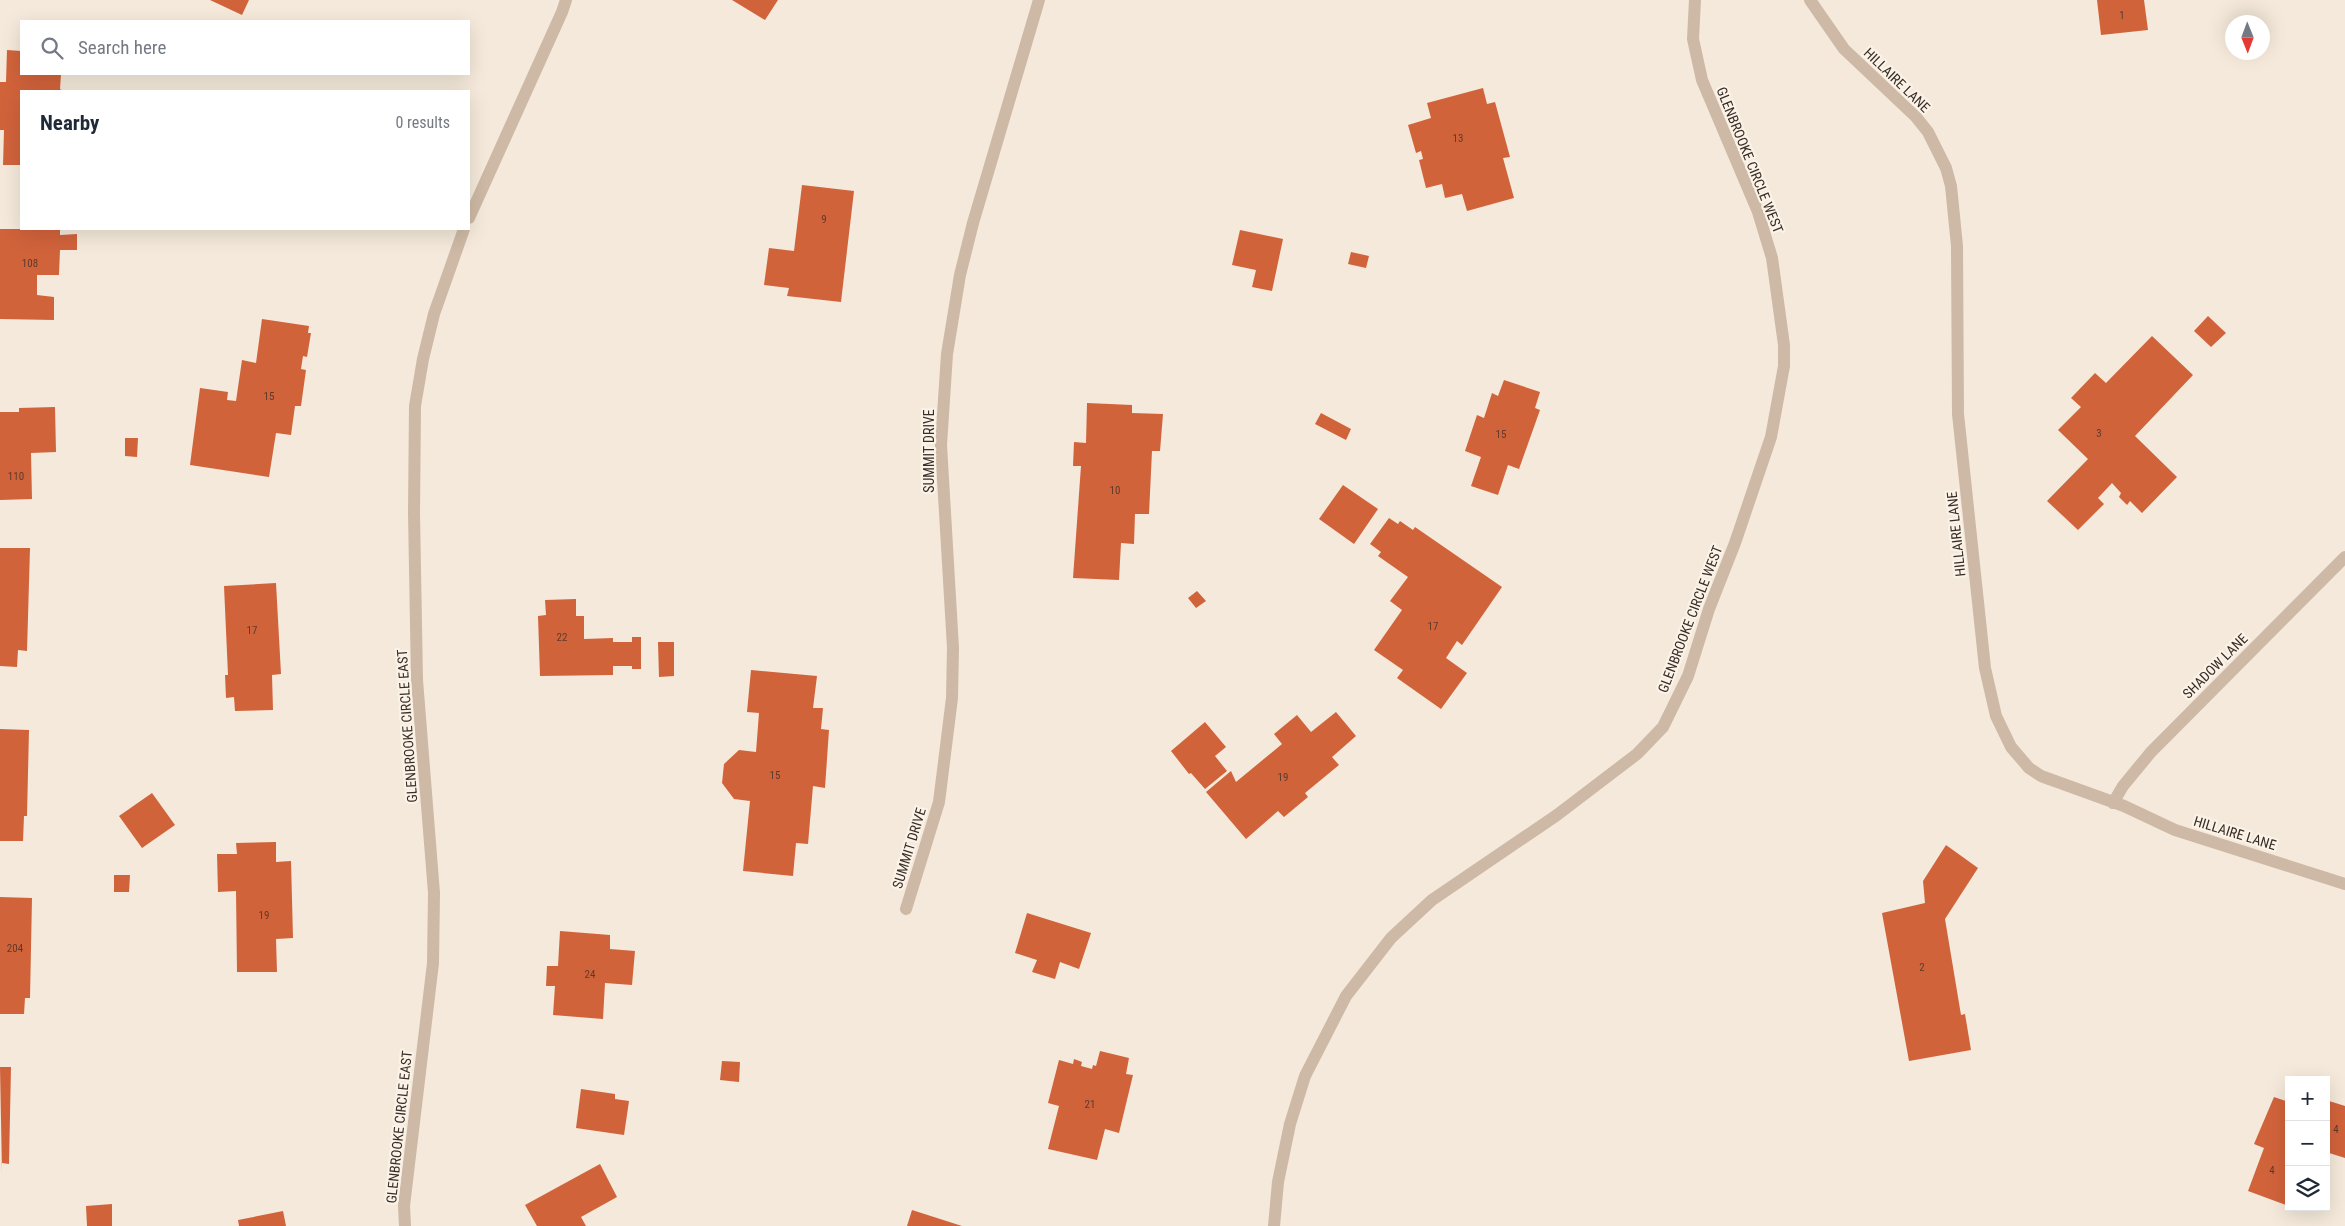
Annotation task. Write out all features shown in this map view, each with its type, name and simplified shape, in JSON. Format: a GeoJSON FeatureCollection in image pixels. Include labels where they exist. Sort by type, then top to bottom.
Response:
{"type":"FeatureCollection","features":[{"type":"Feature","properties":{"kind":"street"},"geometry":{"type":"LineString","coordinates":[[470,216],[566,0]]}},
{"type":"Feature","properties":{"kind":"street","name":"SUMMIT DRIVE"},"geometry":{"type":"LineString","coordinates":[[906,909],[939,802],[952,698],[953,648],[942,445],[947,354],[960,275],[973,223],[1039,0]]}},
{"type":"Feature","properties":{"kind":"street","name":"GLENBROOKE CIRCLE WEST"},"geometry":{"type":"LineString","coordinates":[[1274,1226],[1278,1182],[1290,1124],[1302,1085],[1346,996],[1391,938],[1432,900],[1557,815],[1637,754],[1663,727],[1688,676],[1709,609],[1735,543],[1772,437],[1784,366],[1784,345],[1772,258],[1758,212],[1702,80],[1693,39],[1695,0]]}},
{"type":"Feature","properties":{"kind":"street","name":"HILLAIRE LANE"},"geometry":{"type":"LineString","coordinates":[[1810,0],[1844,49],[1916,117],[1928,132],[1946,168],[1952,186],[1957,246],[1958,414],[1985,668],[1996,716],[2011,747],[2029,768],[2041,776],[2124,806],[2175,830],[2345,884]]}},
{"type":"Feature","properties":{"kind":"street","name":"GLENBROOKE CIRCLE EAST"},"geometry":{"type":"LineString","coordinates":[[405,1226],[404,1206],[433,963],[434,893],[417,680],[414,513],[415,406],[423,359],[434,314],[464,230]]}},
{"type":"Feature","properties":{"kind":"street","name":"SHADOW LANE"},"geometry":{"type":"LineString","coordinates":[[2113,803],[2123,786],[2151,752],[2345,557]]}},
{"type":"Feature","properties":{"kind":"building"},"geometry":{"type":"Polygon","coordinates":[[[210,0],[249,0],[242,15],[210,0]]]}},
{"type":"Feature","properties":{"kind":"building"},"geometry":{"type":"Polygon","coordinates":[[[732,0],[778,0],[765,20],[732,0]]]}},
{"type":"Feature","properties":{"kind":"building"},"geometry":{"type":"Polygon","coordinates":[[[2097,0],[2144,0],[2148,30],[2101,35],[2097,0]]]}},
{"type":"Feature","properties":{"kind":"building"},"geometry":{"type":"Polygon","coordinates":[[[7,50],[20,51],[20,75],[61,75],[62,90],[20,90],[20,165],[3,165],[4,130],[0,130],[0,82],[6,82],[7,50]]]}},
{"type":"Feature","properties":{"kind":"building"},"geometry":{"type":"Polygon","coordinates":[[[1483,88],[1487,104],[1495,102],[1510,157],[1503,158],[1514,198],[1467,211],[1462,194],[1445,198],[1442,184],[1426,188],[1419,160],[1423,159],[1421,151],[1416,153],[1408,125],[1431,118],[1427,103],[1483,88]]]}},
{"type":"Feature","properties":{"kind":"building"},"geometry":{"type":"Polygon","coordinates":[[[802,185],[854,191],[841,302],[787,296],[789,288],[764,285],[769,248],[794,251],[802,185]]]}},
{"type":"Feature","properties":{"kind":"building"},"geometry":{"type":"Polygon","coordinates":[[[0,229],[60,230],[60,235],[77,234],[77,250],[60,250],[59,275],[37,275],[37,295],[54,297],[54,320],[0,319],[0,229]]]}},
{"type":"Feature","properties":{"kind":"building"},"geometry":{"type":"Polygon","coordinates":[[[1240,230],[1283,239],[1272,291],[1252,287],[1256,270],[1232,265],[1240,230]]]}},
{"type":"Feature","properties":{"kind":"building"},"geometry":{"type":"Polygon","coordinates":[[[1351,252],[1369,256],[1366,268],[1348,264],[1351,252]]]}},
{"type":"Feature","properties":{"kind":"building"},"geometry":{"type":"Polygon","coordinates":[[[2208,316],[2226,333],[2211,347],[2194,331],[2208,316]]]}},
{"type":"Feature","properties":{"kind":"building"},"geometry":{"type":"Polygon","coordinates":[[[262,319],[309,326],[308,333],[311,333],[307,357],[303,356],[301,369],[306,370],[301,406],[295,406],[291,435],[276,433],[269,477],[190,465],[200,388],[228,392],[227,400],[236,401],[242,360],[256,363],[262,319]]]}},
{"type":"Feature","properties":{"kind":"building"},"geometry":{"type":"Polygon","coordinates":[[[2152,336],[2193,375],[2135,436],[2177,477],[2142,513],[2130,501],[2127,505],[2119,497],[2121,493],[2112,483],[2098,498],[2104,504],[2078,530],[2047,501],[2088,459],[2058,430],[2081,407],[2071,398],[2095,373],[2106,383],[2152,336]]]}},
{"type":"Feature","properties":{"kind":"building"},"geometry":{"type":"Polygon","coordinates":[[[1504,380],[1540,392],[1535,408],[1540,410],[1519,469],[1508,465],[1498,495],[1471,486],[1481,457],[1465,451],[1477,415],[1484,418],[1492,393],[1498,396],[1504,380]]]}},
{"type":"Feature","properties":{"kind":"building"},"geometry":{"type":"Polygon","coordinates":[[[1087,403],[1132,405],[1132,413],[1163,414],[1160,451],[1152,451],[1149,514],[1135,514],[1134,544],[1121,543],[1119,580],[1073,578],[1081,466],[1073,466],[1074,442],[1086,443],[1087,403]]]}},
{"type":"Feature","properties":{"kind":"building"},"geometry":{"type":"Polygon","coordinates":[[[55,407],[56,452],[31,453],[32,499],[0,500],[0,412],[19,412],[19,408],[55,407]]]}},
{"type":"Feature","properties":{"kind":"building"},"geometry":{"type":"Polygon","coordinates":[[[1321,413],[1351,429],[1346,440],[1315,424],[1321,413]]]}},
{"type":"Feature","properties":{"kind":"building"},"geometry":{"type":"Polygon","coordinates":[[[125,438],[138,438],[137,457],[125,456],[125,438]]]}},
{"type":"Feature","properties":{"kind":"building"},"geometry":{"type":"Polygon","coordinates":[[[1343,485],[1378,509],[1354,544],[1319,519],[1343,485]]]}},
{"type":"Feature","properties":{"kind":"building"},"geometry":{"type":"Polygon","coordinates":[[[1389,518],[1398,524],[1400,521],[1413,530],[1415,527],[1502,587],[1462,645],[1457,641],[1446,658],[1467,673],[1441,709],[1397,678],[1403,670],[1374,650],[1402,610],[1390,601],[1408,577],[1378,556],[1381,552],[1370,544],[1389,518]]]}},
{"type":"Feature","properties":{"kind":"building"},"geometry":{"type":"Polygon","coordinates":[[[0,548],[30,548],[27,651],[18,650],[17,667],[0,666],[0,548]]]}},
{"type":"Feature","properties":{"kind":"building"},"geometry":{"type":"Polygon","coordinates":[[[276,583],[281,674],[272,675],[273,710],[235,711],[234,697],[226,698],[225,675],[228,675],[224,586],[276,583]]]}},
{"type":"Feature","properties":{"kind":"building"},"geometry":{"type":"Polygon","coordinates":[[[1197,591],[1206,601],[1196,608],[1188,598],[1197,591]]]}},
{"type":"Feature","properties":{"kind":"building"},"geometry":{"type":"Polygon","coordinates":[[[576,599],[576,616],[584,616],[584,639],[613,638],[613,642],[632,642],[632,637],[641,637],[641,669],[632,669],[632,666],[613,666],[613,675],[540,676],[538,616],[546,615],[545,600],[576,599]]]}},
{"type":"Feature","properties":{"kind":"building"},"geometry":{"type":"Polygon","coordinates":[[[658,642],[674,642],[674,676],[659,677],[658,642]]]}},
{"type":"Feature","properties":{"kind":"building"},"geometry":{"type":"Polygon","coordinates":[[[751,670],[817,676],[813,708],[823,708],[821,729],[829,730],[825,788],[813,786],[808,844],[796,843],[793,876],[743,871],[750,801],[734,799],[722,783],[724,764],[739,750],[756,752],[759,713],[747,712],[751,670]]]}},
{"type":"Feature","properties":{"kind":"building"},"geometry":{"type":"Polygon","coordinates":[[[1336,712],[1356,736],[1332,757],[1339,765],[1305,793],[1308,797],[1284,817],[1278,811],[1246,839],[1206,792],[1231,771],[1236,782],[1282,744],[1274,734],[1297,715],[1311,732],[1336,712]]]}},
{"type":"Feature","properties":{"kind":"building"},"geometry":{"type":"Polygon","coordinates":[[[1205,722],[1226,747],[1215,756],[1227,771],[1205,789],[1191,773],[1189,774],[1171,751],[1205,722]]]}},
{"type":"Feature","properties":{"kind":"building"},"geometry":{"type":"Polygon","coordinates":[[[0,729],[29,730],[27,816],[24,816],[23,841],[0,841],[0,729]]]}},
{"type":"Feature","properties":{"kind":"building"},"geometry":{"type":"Polygon","coordinates":[[[152,793],[175,825],[142,848],[119,816],[152,793]]]}},
{"type":"Feature","properties":{"kind":"building"},"geometry":{"type":"Polygon","coordinates":[[[276,842],[276,862],[291,861],[293,938],[276,939],[277,972],[237,972],[236,891],[218,892],[217,854],[237,854],[236,843],[276,842]]]}},
{"type":"Feature","properties":{"kind":"building"},"geometry":{"type":"Polygon","coordinates":[[[1946,845],[1978,868],[1945,919],[1961,1015],[1965,1014],[1971,1050],[1909,1061],[1882,913],[1925,903],[1923,881],[1946,845]]]}},
{"type":"Feature","properties":{"kind":"building"},"geometry":{"type":"Polygon","coordinates":[[[114,875],[130,875],[129,892],[114,892],[114,875]]]}},
{"type":"Feature","properties":{"kind":"building"},"geometry":{"type":"Polygon","coordinates":[[[0,897],[32,898],[30,998],[25,998],[24,1014],[0,1014],[0,897]]]}},
{"type":"Feature","properties":{"kind":"building"},"geometry":{"type":"Polygon","coordinates":[[[1027,913],[1091,933],[1079,969],[1060,962],[1055,979],[1032,972],[1037,960],[1015,953],[1027,913]]]}},
{"type":"Feature","properties":{"kind":"building"},"geometry":{"type":"Polygon","coordinates":[[[560,931],[610,935],[610,949],[635,951],[632,985],[605,983],[603,1019],[553,1015],[555,986],[546,986],[547,966],[558,966],[560,931]]]}},
{"type":"Feature","properties":{"kind":"building"},"geometry":{"type":"Polygon","coordinates":[[[1100,1051],[1129,1058],[1126,1074],[1133,1075],[1119,1133],[1105,1129],[1097,1160],[1048,1149],[1059,1106],[1048,1103],[1059,1060],[1073,1064],[1074,1059],[1082,1062],[1081,1066],[1092,1069],[1093,1065],[1096,1066],[1100,1051]]]}},
{"type":"Feature","properties":{"kind":"building"},"geometry":{"type":"Polygon","coordinates":[[[722,1061],[740,1062],[739,1082],[720,1080],[722,1061]]]}},
{"type":"Feature","properties":{"kind":"building"},"geometry":{"type":"Polygon","coordinates":[[[0,1067],[11,1067],[9,1164],[2,1163],[2,1173],[0,1067]]]}},
{"type":"Feature","properties":{"kind":"building"},"geometry":{"type":"Polygon","coordinates":[[[581,1089],[615,1094],[615,1099],[629,1101],[624,1135],[576,1128],[581,1089]]]}},
{"type":"Feature","properties":{"kind":"building"},"geometry":{"type":"Polygon","coordinates":[[[2274,1097],[2285,1101],[2285,1205],[2248,1191],[2264,1148],[2254,1144],[2274,1097]]]}},
{"type":"Feature","properties":{"kind":"building"},"geometry":{"type":"Polygon","coordinates":[[[2330,1101],[2345,1106],[2345,1158],[2330,1153],[2330,1101]]]}},
{"type":"Feature","properties":{"kind":"building"},"geometry":{"type":"Polygon","coordinates":[[[600,1164],[617,1197],[581,1217],[586,1226],[537,1226],[525,1205],[600,1164]]]}},
{"type":"Feature","properties":{"kind":"building"},"geometry":{"type":"Polygon","coordinates":[[[112,1204],[112,1226],[87,1226],[86,1206],[112,1204]]]}},
{"type":"Feature","properties":{"kind":"building"},"geometry":{"type":"Polygon","coordinates":[[[912,1210],[962,1226],[907,1226],[912,1210]]]}},
{"type":"Feature","properties":{"kind":"building"},"geometry":{"type":"Polygon","coordinates":[[[283,1211],[286,1226],[239,1226],[238,1220],[283,1211]]]}}]}
